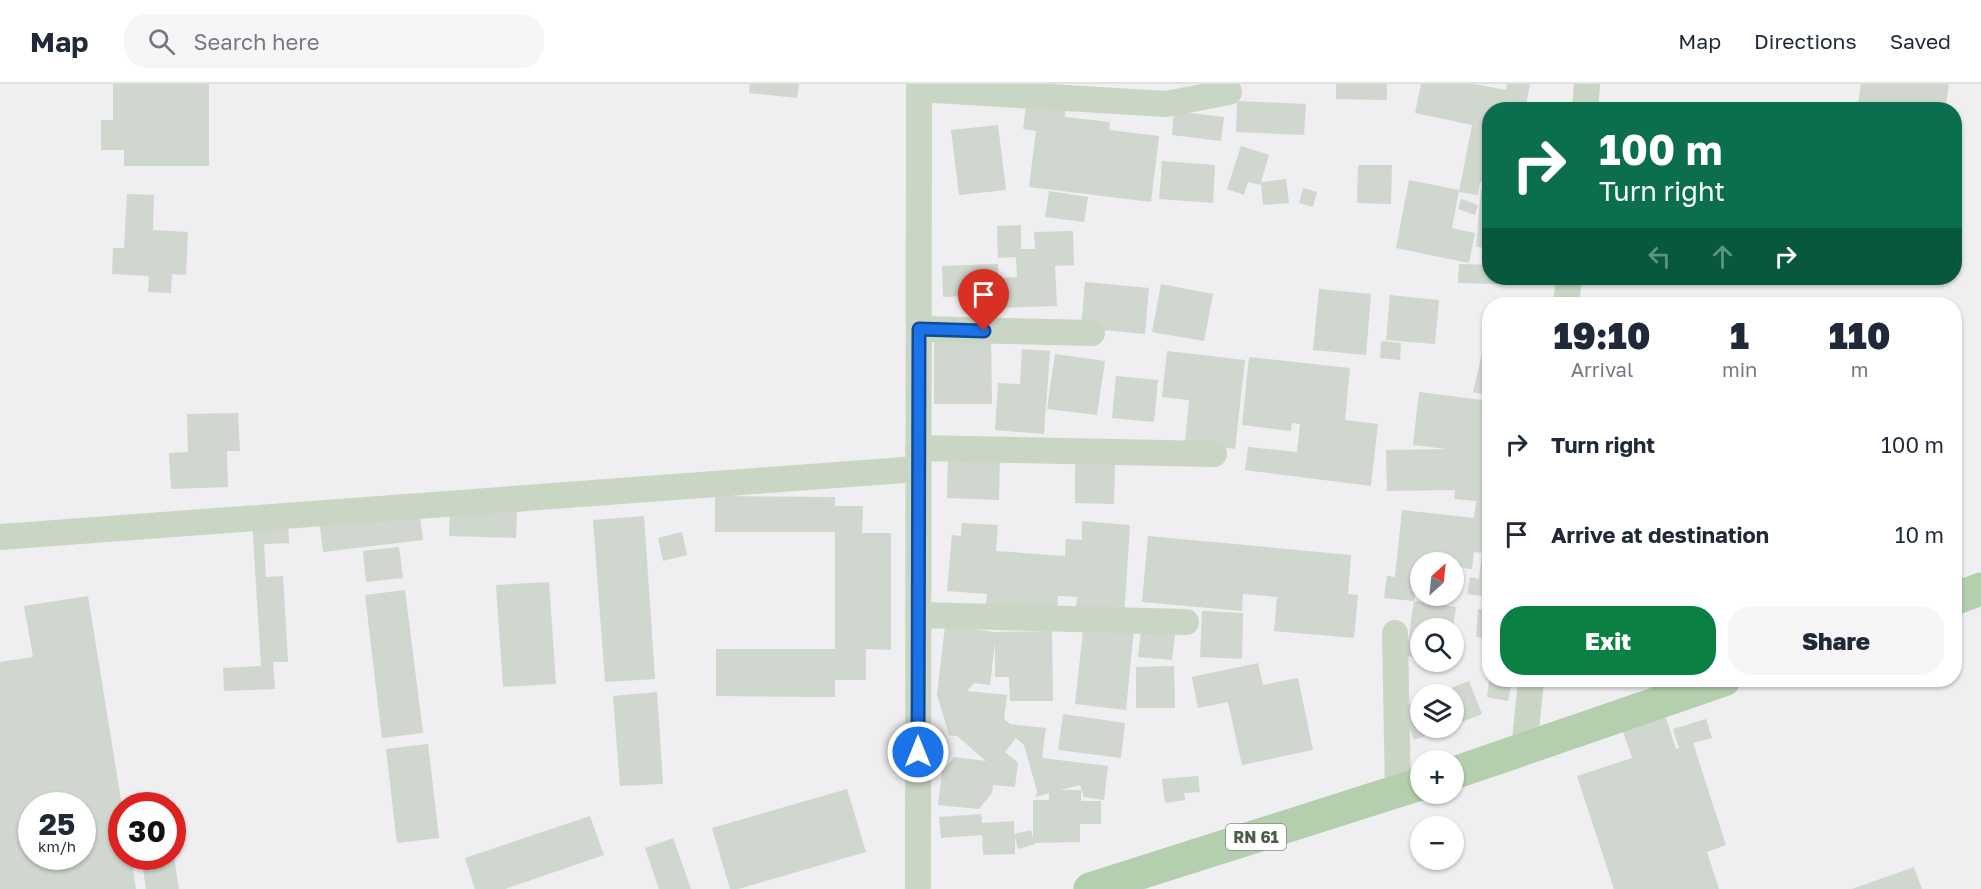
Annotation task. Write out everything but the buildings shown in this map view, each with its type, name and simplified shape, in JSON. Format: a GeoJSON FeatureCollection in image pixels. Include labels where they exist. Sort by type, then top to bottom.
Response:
{"type":"FeatureCollection","features":[{"type":"Feature","properties":{"kind":"main road"},"geometry":{"type":"LineString","coordinates":[[1962,596],[1981,589]]}},
{"type":"Feature","properties":{"kind":"main road"},"geometry":{"type":"LineString","coordinates":[[1464,770],[1704,687]]}},
{"type":"Feature","properties":{"kind":"main road","name":"RN 61"},"geometry":{"type":"LineString","coordinates":[[1090,889],[1409,788]]}},
{"type":"Feature","properties":{"kind":"street"},"geometry":{"type":"LineString","coordinates":[[1586,102],[1587,84]]}},
{"type":"Feature","properties":{"kind":"street"},"geometry":{"type":"LineString","coordinates":[[918,889],[919,86],[1166,104],[1229,92]]}},
{"type":"Feature","properties":{"kind":"street"},"geometry":{"type":"LineString","coordinates":[[919,329],[1092,333]]}},
{"type":"Feature","properties":{"kind":"street"},"geometry":{"type":"LineString","coordinates":[[0,537],[918,459],[1214,454]]}},
{"type":"Feature","properties":{"kind":"street"},"geometry":{"type":"LineString","coordinates":[[918,615],[1186,622]]}},
{"type":"Feature","properties":{"kind":"street"},"geometry":{"type":"LineString","coordinates":[[1395,633],[1409,788]]}},
{"type":"Feature","properties":{"kind":"street"},"geometry":{"type":"LineString","coordinates":[[1524,750],[1530,687]]}},
{"type":"Feature","properties":{"kind":"route"},"geometry":{"type":"LineString","coordinates":[[918,752],[919,329],[984,331]]}}]}
